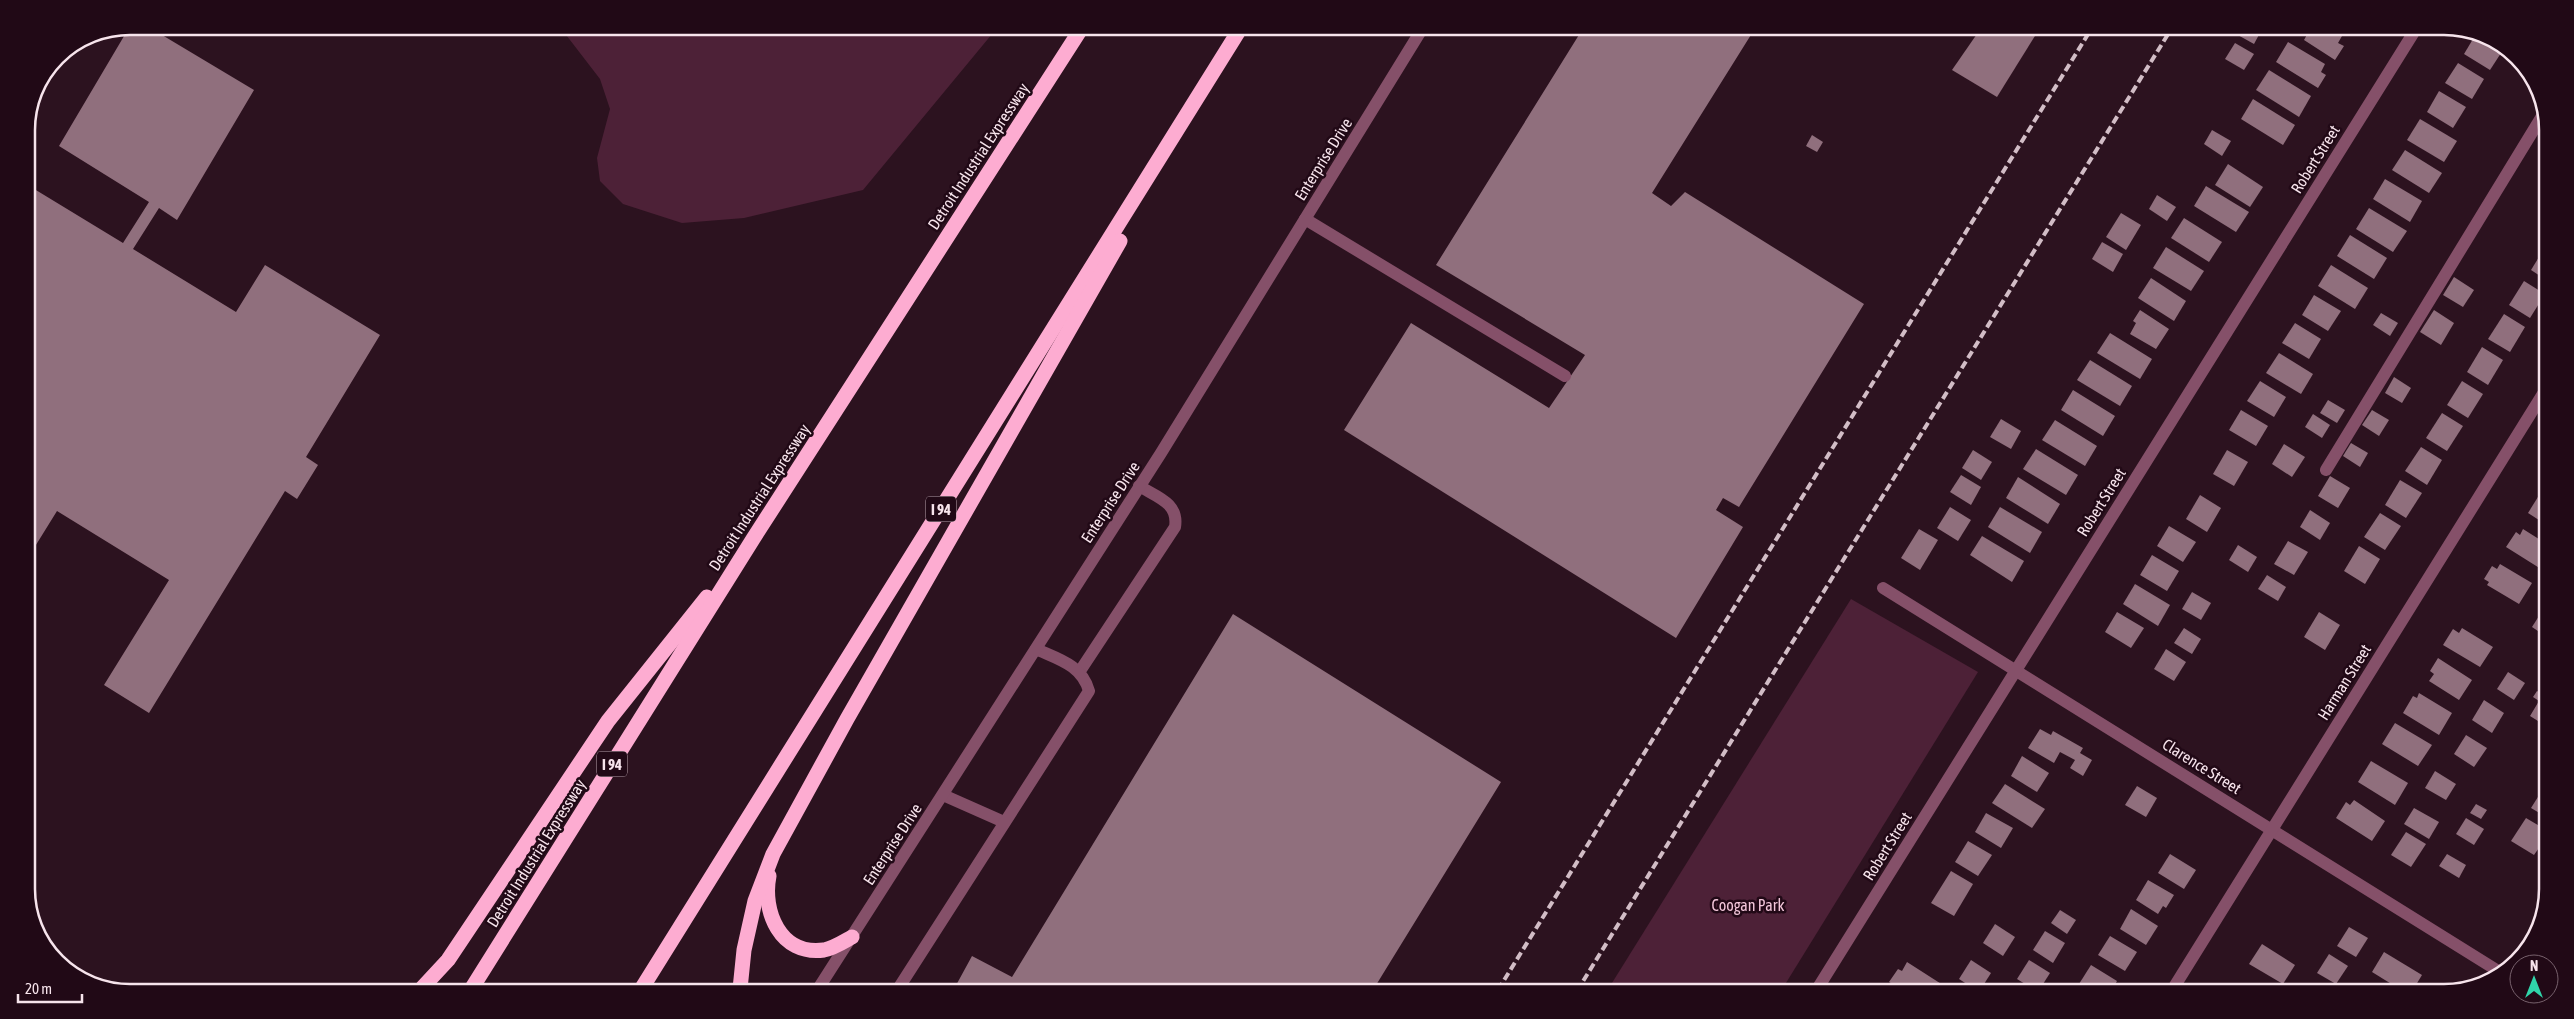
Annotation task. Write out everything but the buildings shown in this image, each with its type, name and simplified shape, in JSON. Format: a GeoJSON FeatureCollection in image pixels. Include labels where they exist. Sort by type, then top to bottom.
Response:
{"type":"FeatureCollection","features":[{"type":"Feature","properties":{"kind":"highway","name":"Detroit Industrial Expressway"},"geometry":{"type":"LineString","coordinates":[[475,984],[753,539],[1077,35]]}},
{"type":"Feature","properties":{"kind":"highway","name":"I 94"},"geometry":{"type":"LineString","coordinates":[[644,984],[1236,35]]}},
{"type":"Feature","properties":{"kind":"highway"},"geometry":{"type":"LineString","coordinates":[[741,984],[744,950],[755,901],[773,854],[852,711],[1237,35]]}},
{"type":"Feature","properties":{"kind":"highway"},"geometry":{"type":"LineString","coordinates":[[426,984],[448,960],[608,721],[753,539]]}},
{"type":"Feature","properties":{"kind":"highway"},"geometry":{"type":"LineString","coordinates":[[773,854],[767,887],[767,904],[773,924],[784,938],[792,944],[813,950],[834,948],[852,937]]}},
{"type":"Feature","properties":{"kind":"street","name":"Enterprise Drive"},"geometry":{"type":"LineString","coordinates":[[821,984],[1140,486],[1418,35]]}},
{"type":"Feature","properties":{"kind":"street","name":"Robert Street"},"geometry":{"type":"LineString","coordinates":[[1820,984],[2412,35]]}},
{"type":"Feature","properties":{"kind":"street"},"geometry":{"type":"LineString","coordinates":[[2326,470],[2539,122]]}},
{"type":"Feature","properties":{"kind":"street"},"geometry":{"type":"LineString","coordinates":[[1305,219],[1565,376]]}},
{"type":"Feature","properties":{"kind":"street","name":"Harman Street"},"geometry":{"type":"LineString","coordinates":[[2176,984],[2539,400]]}},
{"type":"Feature","properties":{"kind":"street"},"geometry":{"type":"LineString","coordinates":[[1080,671],[1175,527],[1176,517],[1172,506],[1140,486]]}},
{"type":"Feature","properties":{"kind":"street","name":"Clarence Street"},"geometry":{"type":"LineString","coordinates":[[1883,588],[2016,669],[2495,969]]}},
{"type":"Feature","properties":{"kind":"street"},"geometry":{"type":"LineString","coordinates":[[902,984],[923,954],[1004,822],[1090,690],[1086,679],[1080,671],[1036,649]]}},
{"type":"Feature","properties":{"kind":"street"},"geometry":{"type":"LineString","coordinates":[[943,795],[1004,822]]}},
{"type":"Feature","properties":{"kind":"green space"},"geometry":{"type":"Polygon","coordinates":[[[566,35],[991,35],[863,190],[744,218],[682,223],[623,204],[600,181],[597,158],[610,109],[600,79],[566,35]]]}},
{"type":"Feature","properties":{"kind":"green space","name":"Coogan Park"},"geometry":{"type":"Polygon","coordinates":[[[1851,599],[1978,672],[1785,984],[1611,984],[1851,599]]]}},
{"type":"Feature","properties":{"kind":"railway"},"geometry":{"type":"LineString","coordinates":[[1502,984],[2088,35]]}},
{"type":"Feature","properties":{"kind":"railway"},"geometry":{"type":"LineString","coordinates":[[1581,984],[2168,35]]}}]}
